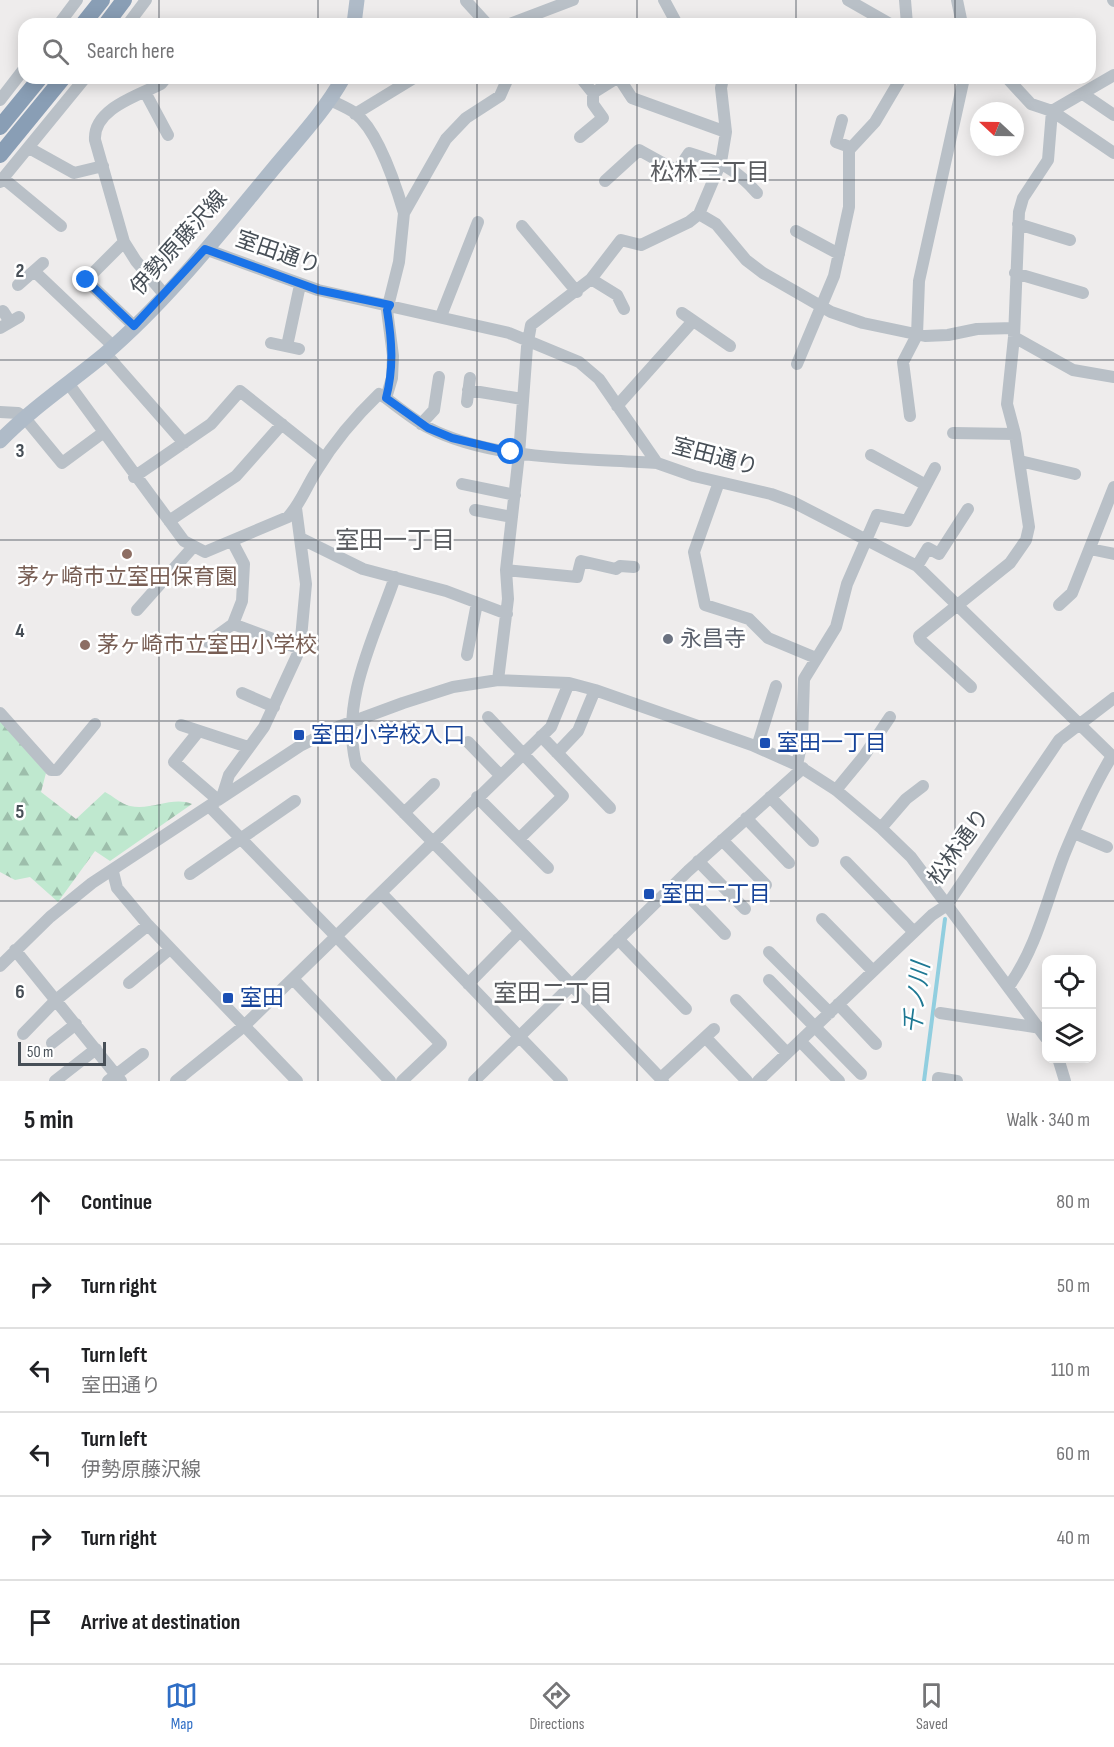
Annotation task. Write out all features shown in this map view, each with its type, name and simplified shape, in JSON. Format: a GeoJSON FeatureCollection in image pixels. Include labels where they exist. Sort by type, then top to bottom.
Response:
{"type":"FeatureCollection","features":[{"type":"Feature","properties":{"kind":"highway"},"geometry":{"type":"LineString","coordinates":[[88,18],[102,0]]}},
{"type":"Feature","properties":{"kind":"highway"},"geometry":{"type":"LineString","coordinates":[[110,18],[124,0]]}},
{"type":"Feature","properties":{"kind":"highway"},"geometry":{"type":"LineString","coordinates":[[0,127],[35,84]]}},
{"type":"Feature","properties":{"kind":"highway"},"geometry":{"type":"LineString","coordinates":[[0,155],[58,84]]}},
{"type":"Feature","properties":{"kind":"main road"},"geometry":{"type":"LineString","coordinates":[[355,18],[357,0]]}},
{"type":"Feature","properties":{"kind":"main road","name":"伊勢原藤沢線"},"geometry":{"type":"LineString","coordinates":[[0,441],[24,417],[109,350],[134,326],[205,249],[330,100],[339,84]]}},
{"type":"Feature","properties":{"kind":"street"},"geometry":{"type":"LineString","coordinates":[[64,18],[77,0]]}},
{"type":"Feature","properties":{"kind":"street"},"geometry":{"type":"LineString","coordinates":[[132,18],[146,0]]}},
{"type":"Feature","properties":{"kind":"street"},"geometry":{"type":"LineString","coordinates":[[534,18],[573,0]]}},
{"type":"Feature","properties":{"kind":"street"},"geometry":{"type":"LineString","coordinates":[[664,0],[674,18]]}},
{"type":"Feature","properties":{"kind":"street"},"geometry":{"type":"LineString","coordinates":[[848,0],[880,18]]}},
{"type":"Feature","properties":{"kind":"street"},"geometry":{"type":"LineString","coordinates":[[905,0],[906,18]]}},
{"type":"Feature","properties":{"kind":"street"},"geometry":{"type":"LineString","coordinates":[[957,0],[961,18]]}},
{"type":"Feature","properties":{"kind":"street"},"geometry":{"type":"LineString","coordinates":[[466,2],[481,18]]}},
{"type":"Feature","properties":{"kind":"street"},"geometry":{"type":"LineString","coordinates":[[1052,111],[1114,75]]}},
{"type":"Feature","properties":{"kind":"street"},"geometry":{"type":"LineString","coordinates":[[0,100],[18,77]]}},
{"type":"Feature","properties":{"kind":"street"},"geometry":{"type":"LineString","coordinates":[[61,226],[2,180],[80,84]]}},
{"type":"Feature","properties":{"kind":"street"},"geometry":{"type":"LineString","coordinates":[[157,84],[114,109],[98,121],[94,129],[95,140],[124,242],[136,261],[164,294]]}},
{"type":"Feature","properties":{"kind":"street"},"geometry":{"type":"LineString","coordinates":[[355,114],[404,84]]}},
{"type":"Feature","properties":{"kind":"street"},"geometry":{"type":"LineString","coordinates":[[386,398],[392,378],[393,356],[387,310],[399,262],[404,213],[446,139],[466,118],[500,96],[505,84]]}},
{"type":"Feature","properties":{"kind":"street"},"geometry":{"type":"LineString","coordinates":[[580,137],[603,118],[593,104],[593,93],[586,84]]}},
{"type":"Feature","properties":{"kind":"street"},"geometry":{"type":"LineString","coordinates":[[593,93],[608,84]]}},
{"type":"Feature","properties":{"kind":"street"},"geometry":{"type":"LineString","coordinates":[[622,84],[632,98],[726,132]]}},
{"type":"Feature","properties":{"kind":"street"},"geometry":{"type":"LineString","coordinates":[[498,680],[507,614],[506,570],[519,454],[528,339],[535,320],[577,292],[591,279],[621,240],[641,245],[689,222],[699,214],[721,162],[726,132],[722,84]]}},
{"type":"Feature","properties":{"kind":"street"},"geometry":{"type":"LineString","coordinates":[[797,364],[819,305],[834,276],[849,207],[847,185],[850,147],[875,122],[897,84]]}},
{"type":"Feature","properties":{"kind":"street"},"geometry":{"type":"LineString","coordinates":[[910,416],[903,362],[917,334],[919,281],[963,84]]}},
{"type":"Feature","properties":{"kind":"street"},"geometry":{"type":"LineString","coordinates":[[1013,84],[1031,104],[1052,111],[1114,153]]}},
{"type":"Feature","properties":{"kind":"street"},"geometry":{"type":"LineString","coordinates":[[146,92],[168,135]]}},
{"type":"Feature","properties":{"kind":"street"},"geometry":{"type":"LineString","coordinates":[[1083,94],[1114,115]]}},
{"type":"Feature","properties":{"kind":"street"},"geometry":{"type":"LineString","coordinates":[[330,100],[355,114],[375,142],[390,171],[404,213]]}},
{"type":"Feature","properties":{"kind":"street"},"geometry":{"type":"LineString","coordinates":[[971,687],[944,664],[920,640],[919,636],[957,603],[999,574],[1026,540],[1029,527],[1020,461],[1007,404],[1014,333],[1018,224],[1023,198],[1048,160],[1052,111]]}},
{"type":"Feature","properties":{"kind":"street"},"geometry":{"type":"LineString","coordinates":[[842,120],[836,142],[850,147]]}},
{"type":"Feature","properties":{"kind":"street"},"geometry":{"type":"LineString","coordinates":[[29,148],[74,173],[103,166]]}},
{"type":"Feature","properties":{"kind":"street"},"geometry":{"type":"LineString","coordinates":[[605,182],[639,150],[677,171],[689,153],[721,162],[739,173],[757,193]]}},
{"type":"Feature","properties":{"kind":"street"},"geometry":{"type":"LineString","coordinates":[[699,214],[716,224],[746,260],[763,273],[819,305],[863,323],[917,334],[948,335],[977,328],[1014,333],[1073,370],[1114,377]]}},
{"type":"Feature","properties":{"kind":"street"},"geometry":{"type":"LineString","coordinates":[[441,316],[478,222]]}},
{"type":"Feature","properties":{"kind":"street"},"geometry":{"type":"LineString","coordinates":[[1018,224],[1070,240]]}},
{"type":"Feature","properties":{"kind":"street"},"geometry":{"type":"LineString","coordinates":[[522,226],[577,292]]}},
{"type":"Feature","properties":{"kind":"street"},"geometry":{"type":"LineString","coordinates":[[796,231],[838,254]]}},
{"type":"Feature","properties":{"kind":"street"},"geometry":{"type":"LineString","coordinates":[[124,242],[86,280],[134,326]]}},
{"type":"Feature","properties":{"kind":"street","name":"室田通り"},"geometry":{"type":"LineString","coordinates":[[205,249],[300,285],[441,316],[528,339],[590,369],[657,463],[793,502],[917,566],[1113,757]]}},
{"type":"Feature","properties":{"kind":"street"},"geometry":{"type":"LineString","coordinates":[[18,285],[38,267],[184,443]]}},
{"type":"Feature","properties":{"kind":"street"},"geometry":{"type":"LineString","coordinates":[[1015,273],[1083,293]]}},
{"type":"Feature","properties":{"kind":"street"},"geometry":{"type":"LineString","coordinates":[[591,279],[617,295],[624,309]]}},
{"type":"Feature","properties":{"kind":"street"},"geometry":{"type":"LineString","coordinates":[[271,343],[293,347],[300,285]]}},
{"type":"Feature","properties":{"kind":"street"},"geometry":{"type":"LineString","coordinates":[[3,311],[10,323]]}},
{"type":"Feature","properties":{"kind":"street"},"geometry":{"type":"LineString","coordinates":[[682,313],[730,346]]}},
{"type":"Feature","properties":{"kind":"street"},"geometry":{"type":"LineString","coordinates":[[617,406],[652,360],[693,321]]}},
{"type":"Feature","properties":{"kind":"street"},"geometry":{"type":"LineString","coordinates":[[421,424],[434,410],[439,376]]}},
{"type":"Feature","properties":{"kind":"street"},"geometry":{"type":"LineString","coordinates":[[68,383],[134,477],[184,541],[205,552],[288,517],[296,508],[324,458],[379,394],[421,424],[452,438],[519,454],[657,463]]}},
{"type":"Feature","properties":{"kind":"street"},"geometry":{"type":"LineString","coordinates":[[469,390],[522,399]]}},
{"type":"Feature","properties":{"kind":"street"},"geometry":{"type":"LineString","coordinates":[[134,477],[211,424],[240,391],[324,458]]}},
{"type":"Feature","properties":{"kind":"street"},"geometry":{"type":"LineString","coordinates":[[0,412],[18,413],[24,417],[62,464],[104,432]]}},
{"type":"Feature","properties":{"kind":"street"},"geometry":{"type":"LineString","coordinates":[[169,522],[236,476],[282,424]]}},
{"type":"Feature","properties":{"kind":"street"},"geometry":{"type":"LineString","coordinates":[[953,433],[1015,434]]}},
{"type":"Feature","properties":{"kind":"street"},"geometry":{"type":"LineString","coordinates":[[871,455],[926,485]]}},
{"type":"Feature","properties":{"kind":"street"},"geometry":{"type":"LineString","coordinates":[[1020,461],[1075,474]]}},
{"type":"Feature","properties":{"kind":"street"},"geometry":{"type":"LineString","coordinates":[[475,1080],[698,861],[771,797],[800,766],[803,686],[816,658],[829,642],[836,627],[847,584],[866,538],[877,515],[907,521],[935,468]]}},
{"type":"Feature","properties":{"kind":"street"},"geometry":{"type":"LineString","coordinates":[[719,482],[694,552],[705,605],[749,619],[768,638],[816,658]]}},
{"type":"Feature","properties":{"kind":"street"},"geometry":{"type":"LineString","coordinates":[[462,484],[515,495]]}},
{"type":"Feature","properties":{"kind":"street"},"geometry":{"type":"LineString","coordinates":[[1059,605],[1072,593],[1114,486]]}},
{"type":"Feature","properties":{"kind":"street"},"geometry":{"type":"LineString","coordinates":[[216,801],[229,775],[274,707],[300,649],[306,584],[296,508]]}},
{"type":"Feature","properties":{"kind":"street"},"geometry":{"type":"LineString","coordinates":[[917,566],[928,548],[939,554],[968,509]]}},
{"type":"Feature","properties":{"kind":"street"},"geometry":{"type":"LineString","coordinates":[[475,510],[513,517]]}},
{"type":"Feature","properties":{"kind":"street"},"geometry":{"type":"LineString","coordinates":[[300,538],[344,562],[507,614]]}},
{"type":"Feature","properties":{"kind":"street"},"geometry":{"type":"LineString","coordinates":[[208,642],[233,624],[242,601],[244,564],[232,541]]}},
{"type":"Feature","properties":{"kind":"street"},"geometry":{"type":"LineString","coordinates":[[137,610],[193,547]]}},
{"type":"Feature","properties":{"kind":"street"},"geometry":{"type":"LineString","coordinates":[[1090,549],[1114,554]]}},
{"type":"Feature","properties":{"kind":"street"},"geometry":{"type":"LineString","coordinates":[[506,570],[577,577],[581,561],[616,569],[620,566],[634,567]]}},
{"type":"Feature","properties":{"kind":"street"},"geometry":{"type":"LineString","coordinates":[[395,577],[351,710],[352,749],[356,764],[662,1080],[709,1033],[747,1081]]}},
{"type":"Feature","properties":{"kind":"street"},"geometry":{"type":"LineString","coordinates":[[466,655],[477,603]]}},
{"type":"Feature","properties":{"kind":"street"},"geometry":{"type":"LineString","coordinates":[[233,624],[300,649]]}},
{"type":"Feature","properties":{"kind":"street","name":"松林通り"},"geometry":{"type":"LineString","coordinates":[[0,966],[58,910],[93,883],[113,872],[300,746],[352,722],[453,687],[498,680],[569,683],[757,747],[800,766],[836,790],[911,857],[947,905],[1059,740],[1114,698]]}},
{"type":"Feature","properties":{"kind":"street"},"geometry":{"type":"LineString","coordinates":[[176,1081],[244,1026],[551,726],[569,683]]}},
{"type":"Feature","properties":{"kind":"street"},"geometry":{"type":"LineString","coordinates":[[757,747],[776,686]]}},
{"type":"Feature","properties":{"kind":"street"},"geometry":{"type":"LineString","coordinates":[[557,753],[578,731],[595,690]]}},
{"type":"Feature","properties":{"kind":"street"},"geometry":{"type":"LineString","coordinates":[[242,693],[274,707]]}},
{"type":"Feature","properties":{"kind":"street"},"geometry":{"type":"LineString","coordinates":[[0,713],[51,770],[57,770],[95,724]]}},
{"type":"Feature","properties":{"kind":"street"},"geometry":{"type":"LineString","coordinates":[[488,717],[563,796],[519,838]]}},
{"type":"Feature","properties":{"kind":"street"},"geometry":{"type":"LineString","coordinates":[[836,790],[864,756],[890,717]]}},
{"type":"Feature","properties":{"kind":"street"},"geometry":{"type":"LineString","coordinates":[[181,725],[248,747]]}},
{"type":"Feature","properties":{"kind":"street"},"geometry":{"type":"LineString","coordinates":[[198,732],[174,762],[216,801],[241,838],[441,1044],[402,1081]]}},
{"type":"Feature","properties":{"kind":"street"},"geometry":{"type":"LineString","coordinates":[[541,736],[610,808]]}},
{"type":"Feature","properties":{"kind":"street"},"geometry":{"type":"LineString","coordinates":[[468,742],[500,775]]}},
{"type":"Feature","properties":{"kind":"street"},"geometry":{"type":"LineString","coordinates":[[1009,986],[1022,968],[1074,833],[1098,780],[1113,757]]}},
{"type":"Feature","properties":{"kind":"street"},"geometry":{"type":"LineString","coordinates":[[404,813],[434,784]]}},
{"type":"Feature","properties":{"kind":"street"},"geometry":{"type":"LineString","coordinates":[[881,828],[906,799],[922,786]]}},
{"type":"Feature","properties":{"kind":"street"},"geometry":{"type":"LineString","coordinates":[[477,797],[548,868]]}},
{"type":"Feature","properties":{"kind":"street"},"geometry":{"type":"LineString","coordinates":[[771,797],[813,841]]}},
{"type":"Feature","properties":{"kind":"street"},"geometry":{"type":"LineString","coordinates":[[190,874],[295,801]]}},
{"type":"Feature","properties":{"kind":"street"},"geometry":{"type":"LineString","coordinates":[[746,818],[789,863]]}},
{"type":"Feature","properties":{"kind":"street"},"geometry":{"type":"LineString","coordinates":[[1074,833],[1107,847]]}},
{"type":"Feature","properties":{"kind":"street"},"geometry":{"type":"LineString","coordinates":[[722,840],[766,885]]}},
{"type":"Feature","properties":{"kind":"street"},"geometry":{"type":"LineString","coordinates":[[698,861],[745,909]]}},
{"type":"Feature","properties":{"kind":"street"},"geometry":{"type":"LineString","coordinates":[[846,862],[914,932]]}},
{"type":"Feature","properties":{"kind":"street"},"geometry":{"type":"LineString","coordinates":[[113,872],[117,888],[148,925],[297,1081]]}},
{"type":"Feature","properties":{"kind":"street"},"geometry":{"type":"LineString","coordinates":[[676,883],[725,934]]}},
{"type":"Feature","properties":{"kind":"street"},"geometry":{"type":"LineString","coordinates":[[381,893],[562,1081]]}},
{"type":"Feature","properties":{"kind":"street"},"geometry":{"type":"LineString","coordinates":[[758,1081],[914,932],[947,905],[1042,1030]]}},
{"type":"Feature","properties":{"kind":"street"},"geometry":{"type":"LineString","coordinates":[[822,919],[873,971]]}},
{"type":"Feature","properties":{"kind":"street"},"geometry":{"type":"LineString","coordinates":[[23,1034],[56,1000],[148,925]]}},
{"type":"Feature","properties":{"kind":"street"},"geometry":{"type":"LineString","coordinates":[[468,984],[519,932]]}},
{"type":"Feature","properties":{"kind":"street"},"geometry":{"type":"LineString","coordinates":[[618,939],[686,1009]]}},
{"type":"Feature","properties":{"kind":"street"},"geometry":{"type":"LineString","coordinates":[[129,983],[170,949]]}},
{"type":"Feature","properties":{"kind":"street"},"geometry":{"type":"LineString","coordinates":[[15,950],[96,1049],[115,1079],[142,1054]]}},
{"type":"Feature","properties":{"kind":"street"},"geometry":{"type":"LineString","coordinates":[[769,952],[876,1044]]}},
{"type":"Feature","properties":{"kind":"street"},"geometry":{"type":"LineString","coordinates":[[293,979],[390,1081]]}},
{"type":"Feature","properties":{"kind":"street"},"geometry":{"type":"LineString","coordinates":[[769,980],[861,1074]]}},
{"type":"Feature","properties":{"kind":"street"},"geometry":{"type":"LineString","coordinates":[[736,1000],[787,1053]]}},
{"type":"Feature","properties":{"kind":"street"},"geometry":{"type":"LineString","coordinates":[[940,1013],[1042,1033]]}},
{"type":"Feature","properties":{"kind":"street"},"geometry":{"type":"LineString","coordinates":[[52,1043],[76,1024]]}},
{"type":"Feature","properties":{"kind":"street"},"geometry":{"type":"LineString","coordinates":[[800,1041],[839,1081]]}},
{"type":"Feature","properties":{"kind":"street"},"geometry":{"type":"LineString","coordinates":[[55,1081],[96,1049]]}},
{"type":"Feature","properties":{"kind":"street"},"geometry":{"type":"LineString","coordinates":[[1059,1063],[1065,1081]]}},
{"type":"Feature","properties":{"kind":"street"},"geometry":{"type":"LineString","coordinates":[[938,1081],[938,1078],[957,1081]]}},
{"type":"Feature","properties":{"kind":"green space"},"geometry":{"type":"Polygon","coordinates":[[[0,720],[46,773],[41,792],[76,819],[105,792],[130,806],[146,807],[177,802],[192,804],[110,861],[95,851],[58,902],[30,877],[15,880],[0,872],[0,720]]]}},
{"type":"Feature","properties":{"kind":"waterway","name":"千ノ川"},"geometry":{"type":"LineString","coordinates":[[924,1081],[945,919]]}},
{"type":"Feature","properties":{"kind":"place","name":"茅ヶ崎市立室田保育園"},"geometry":{"type":"Point","coordinates":[127,554]}},
{"type":"Feature","properties":{"kind":"place","name":"永昌寺"},"geometry":{"type":"Point","coordinates":[668,639]}},
{"type":"Feature","properties":{"kind":"place","name":"茅ヶ崎市立室田小学校"},"geometry":{"type":"Point","coordinates":[85,645]}},
{"type":"Feature","properties":{"kind":"place","name":"室田小学校入口"},"geometry":{"type":"Point","coordinates":[299,735]}},
{"type":"Feature","properties":{"kind":"place","name":"室田一丁目"},"geometry":{"type":"Point","coordinates":[765,743]}},
{"type":"Feature","properties":{"kind":"place","name":"室田二丁目"},"geometry":{"type":"Point","coordinates":[649,894]}},
{"type":"Feature","properties":{"kind":"place","name":"室田"},"geometry":{"type":"Point","coordinates":[228,998]}},
{"type":"Feature","properties":{"kind":"district","name":"松林三丁目"},"geometry":{"type":"Point","coordinates":[710,172]}},
{"type":"Feature","properties":{"kind":"district","name":"室田一丁目"},"geometry":{"type":"Point","coordinates":[395,540]}},
{"type":"Feature","properties":{"kind":"district","name":"室田二丁目"},"geometry":{"type":"Point","coordinates":[553,993]}},
{"type":"Feature","properties":{"kind":"route"},"geometry":{"type":"LineString","coordinates":[[86,280],[134,326],[205,249],[276,277],[318,290],[390,305],[387,310],[393,356],[392,378],[386,398],[428,428],[452,438],[511,452]]}}]}
